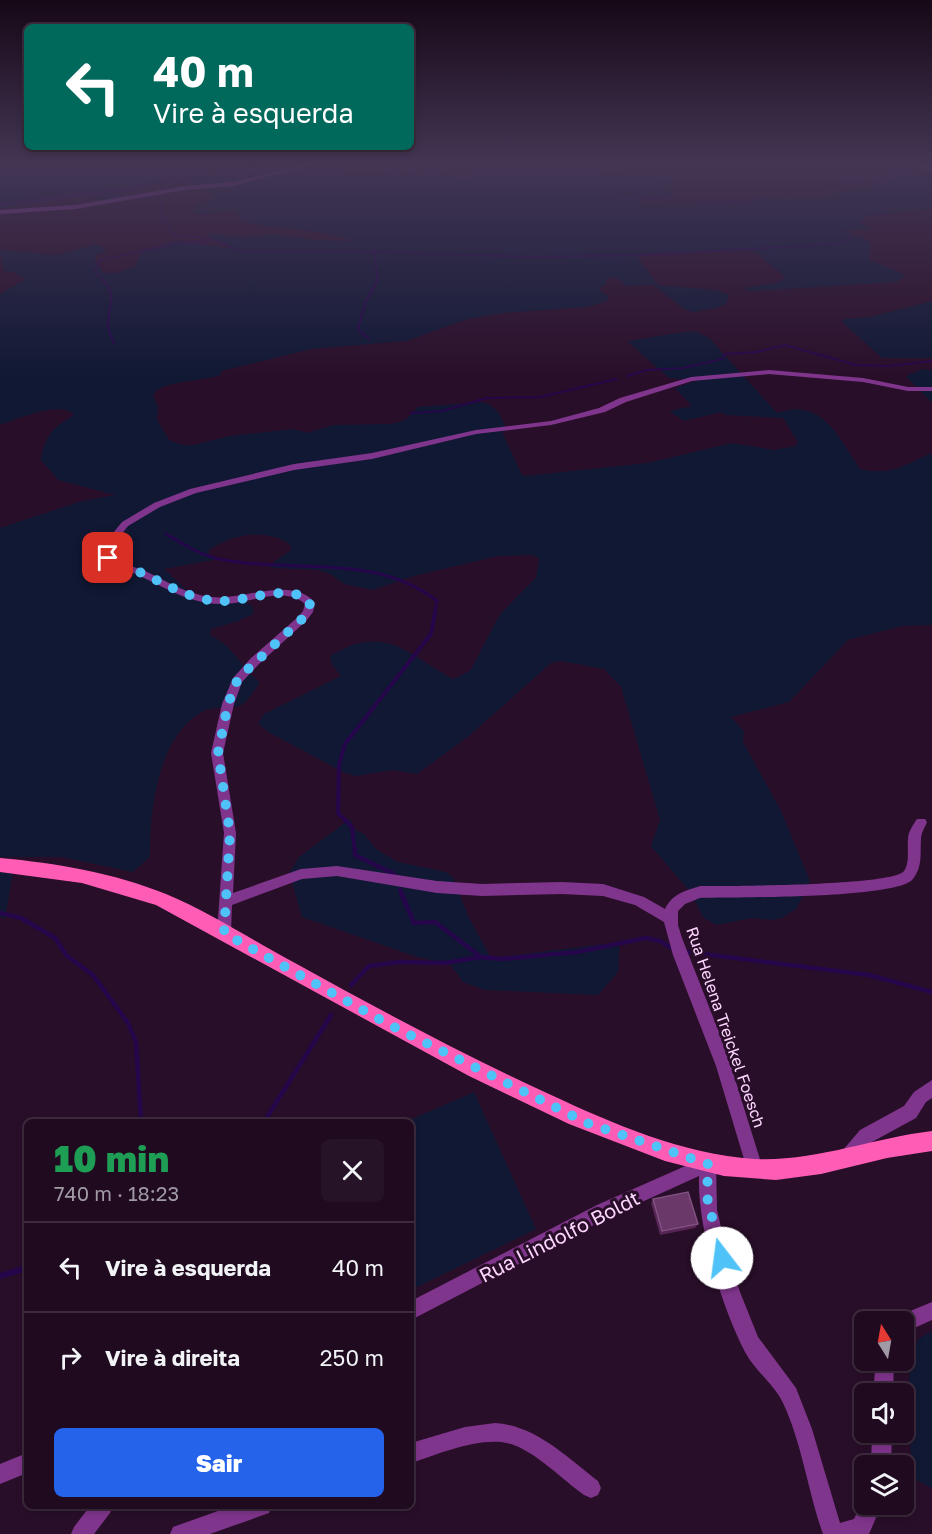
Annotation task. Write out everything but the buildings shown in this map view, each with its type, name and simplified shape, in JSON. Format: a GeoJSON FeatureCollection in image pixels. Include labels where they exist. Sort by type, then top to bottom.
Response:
{"type":"FeatureCollection","features":[{"type":"Feature","properties":{"kind":"main road"},"geometry":{"type":"LineString","coordinates":[[0,866],[81,875],[122,885],[162,900],[388,1024],[527,1094],[587,1123],[708,1164],[755,1170],[804,1167],[932,1141]]}},
{"type":"Feature","properties":{"kind":"street"},"geometry":{"type":"LineString","coordinates":[[224,933],[228,901],[230,833],[218,753],[228,704],[237,681],[255,661],[302,619],[308,612],[310,603],[301,595],[281,593],[223,602],[172,589],[138,572],[112,563],[108,558],[107,551],[115,535],[125,524],[157,505],[202,488],[294,467],[372,456],[476,432],[552,423],[602,410],[623,400],[691,379],[769,372],[862,380],[908,389],[932,389]]}},
{"type":"Feature","properties":{"kind":"street","name":"Rua Helena Treickel Foesch"},"geometry":{"type":"LineString","coordinates":[[755,1170],[713,1036],[669,918],[672,907],[681,898],[700,892],[863,887],[897,882],[907,877],[912,869],[915,852],[914,837],[921,822]]}},
{"type":"Feature","properties":{"kind":"street"},"geometry":{"type":"LineString","coordinates":[[228,901],[285,878],[315,871],[337,871],[387,880],[472,890],[512,891],[562,888],[603,890],[639,901],[669,918]]}},
{"type":"Feature","properties":{"kind":"street"},"geometry":{"type":"LineString","coordinates":[[848,1157],[866,1136],[910,1112],[920,1097],[932,1088]]}},
{"type":"Feature","properties":{"kind":"street"},"geometry":{"type":"LineString","coordinates":[[708,1164],[709,1206],[742,1321],[758,1356],[779,1379],[789,1396],[800,1425],[818,1494],[833,1532],[841,1534],[861,1527],[867,1515]]}},
{"type":"Feature","properties":{"kind":"street","name":"Rua Lindolfo Boldt"},"geometry":{"type":"LineString","coordinates":[[414,1309],[603,1211],[708,1164]]}},
{"type":"Feature","properties":{"kind":"street"},"geometry":{"type":"LineString","coordinates":[[914,1319],[932,1311]]}},
{"type":"Feature","properties":{"kind":"street"},"geometry":{"type":"LineString","coordinates":[[414,1452],[468,1436],[498,1433],[517,1436],[591,1488]]}},
{"type":"Feature","properties":{"kind":"street"},"geometry":{"type":"LineString","coordinates":[[0,1474],[24,1464]]}},
{"type":"Feature","properties":{"kind":"street"},"geometry":{"type":"LineString","coordinates":[[81,1534],[102,1509]]}},
{"type":"Feature","properties":{"kind":"street"},"geometry":{"type":"LineString","coordinates":[[180,1534],[253,1509]]}},
{"type":"Feature","properties":{"kind":"shaded area"},"geometry":{"type":"Polygon","coordinates":[[[207,236],[284,236],[353,241],[333,236],[857,236],[871,244],[869,260],[905,275],[897,282],[752,291],[742,288],[776,283],[786,278],[754,251],[642,253],[638,258],[658,285],[717,290],[729,295],[726,304],[693,312],[684,309],[653,285],[625,286],[618,279],[610,277],[607,278],[606,285],[600,288],[601,292],[609,296],[607,301],[587,307],[504,313],[468,319],[406,341],[311,349],[221,371],[221,375],[173,384],[157,390],[153,395],[158,407],[157,419],[169,440],[183,445],[194,445],[229,436],[294,429],[307,433],[333,425],[392,424],[405,420],[418,407],[482,402],[492,406],[501,417],[507,430],[502,432],[522,475],[525,476],[647,463],[732,443],[774,450],[795,446],[798,442],[783,418],[725,415],[721,412],[684,421],[669,411],[692,406],[675,388],[696,381],[669,378],[627,341],[690,331],[698,332],[710,339],[777,413],[793,409],[806,410],[827,423],[860,469],[890,470],[932,453],[932,625],[902,626],[848,640],[789,702],[731,717],[744,731],[743,742],[781,811],[810,881],[796,909],[782,918],[772,920],[753,918],[716,925],[703,917],[691,893],[651,846],[660,820],[621,687],[604,669],[561,661],[551,663],[469,736],[417,774],[393,770],[356,776],[345,773],[268,732],[258,723],[264,714],[341,676],[332,665],[330,656],[349,646],[366,642],[394,645],[453,679],[470,671],[500,614],[536,578],[539,559],[533,555],[498,556],[414,576],[373,590],[344,584],[330,574],[319,570],[271,568],[272,563],[291,550],[290,544],[280,539],[259,535],[228,540],[209,550],[209,555],[219,559],[164,569],[191,594],[218,600],[244,601],[253,607],[253,614],[211,629],[210,635],[227,646],[252,676],[260,682],[243,704],[202,712],[187,723],[175,738],[166,756],[154,798],[150,857],[133,872],[61,857],[0,857],[0,528],[82,501],[115,495],[58,480],[41,460],[44,445],[51,433],[74,415],[68,411],[60,409],[39,412],[0,425],[0,294],[26,279],[13,272],[4,271],[0,250],[57,255],[96,244],[108,251],[96,255],[95,261],[104,273],[117,273],[135,266],[141,252],[175,241],[236,249],[207,236]]]}},
{"type":"Feature","properties":{"kind":"shaded area"},"geometry":{"type":"Polygon","coordinates":[[[932,301],[932,358],[882,358],[842,322],[843,319],[870,317],[932,301]]]}},
{"type":"Feature","properties":{"kind":"shaded area"},"geometry":{"type":"Polygon","coordinates":[[[923,369],[932,370],[932,403],[906,376],[923,369]]]}},
{"type":"Feature","properties":{"kind":"shaded area"},"geometry":{"type":"Polygon","coordinates":[[[350,819],[355,830],[364,834],[376,849],[398,862],[446,872],[453,877],[469,918],[491,958],[620,942],[618,972],[598,995],[485,990],[463,982],[451,965],[414,956],[302,917],[289,873],[299,857],[350,819]]]}},
{"type":"Feature","properties":{"kind":"shaded area"},"geometry":{"type":"Polygon","coordinates":[[[0,872],[13,872],[5,919],[0,917],[0,872]]]}},
{"type":"Feature","properties":{"kind":"shaded area"},"geometry":{"type":"Polygon","coordinates":[[[474,1092],[536,1229],[414,1289],[414,1119],[412,1119],[474,1092]]]}},
{"type":"Feature","properties":{"kind":"shaded area"},"geometry":{"type":"Polygon","coordinates":[[[932,1331],[932,1488],[914,1479],[914,1455],[911,1455],[910,1443],[914,1443],[914,1383],[909,1383],[910,1371],[914,1371],[914,1352],[918,1339],[932,1331]]]}},
{"type":"Feature","properties":{"kind":"waterway"},"geometry":{"type":"LineString","coordinates":[[181,236],[209,238],[241,251],[374,252]]}},
{"type":"Feature","properties":{"kind":"waterway"},"geometry":{"type":"LineString","coordinates":[[374,252],[533,257],[646,255],[833,244],[847,242],[851,236]]}},
{"type":"Feature","properties":{"kind":"waterway"},"geometry":{"type":"LineString","coordinates":[[102,279],[95,272],[100,260],[179,243],[208,242]]}},
{"type":"Feature","properties":{"kind":"waterway"},"geometry":{"type":"LineString","coordinates":[[374,252],[378,279]]}},
{"type":"Feature","properties":{"kind":"waterway"},"geometry":{"type":"LineString","coordinates":[[102,279],[110,290],[108,325],[114,343]]}},
{"type":"Feature","properties":{"kind":"waterway"},"geometry":{"type":"LineString","coordinates":[[369,339],[358,329],[365,303],[378,279]]}},
{"type":"Feature","properties":{"kind":"waterway"},"geometry":{"type":"LineString","coordinates":[[627,376],[647,370],[683,368],[722,359],[725,354],[757,352],[785,345],[856,365],[889,366],[932,361]]}},
{"type":"Feature","properties":{"kind":"waterway"},"geometry":{"type":"LineString","coordinates":[[411,413],[442,411],[487,398],[540,397],[617,379]]}},
{"type":"Feature","properties":{"kind":"waterway"},"geometry":{"type":"LineString","coordinates":[[166,534],[201,553],[224,560],[251,564],[334,567],[388,576],[413,586],[437,601],[434,615]]}},
{"type":"Feature","properties":{"kind":"waterway"},"geometry":{"type":"LineString","coordinates":[[355,852],[352,827],[338,813],[339,765],[345,744],[431,634],[435,613]]}},
{"type":"Feature","properties":{"kind":"waterway"},"geometry":{"type":"LineString","coordinates":[[355,852],[355,855],[394,874]]}},
{"type":"Feature","properties":{"kind":"waterway"},"geometry":{"type":"LineString","coordinates":[[400,890],[414,923],[435,922],[481,957]]}},
{"type":"Feature","properties":{"kind":"waterway"},"geometry":{"type":"LineString","coordinates":[[0,913],[21,918],[55,938],[67,956],[93,975],[128,1023],[136,1042],[141,1119]]}},
{"type":"Feature","properties":{"kind":"waterway"},"geometry":{"type":"LineString","coordinates":[[481,957],[502,959],[577,952],[646,938],[660,941],[675,950]]}},
{"type":"Feature","properties":{"kind":"waterway"},"geometry":{"type":"LineString","coordinates":[[688,952],[869,975],[932,992]]}},
{"type":"Feature","properties":{"kind":"waterway"},"geometry":{"type":"LineString","coordinates":[[351,985],[369,966],[399,962],[444,963],[481,957]]}},
{"type":"Feature","properties":{"kind":"waterway"},"geometry":{"type":"LineString","coordinates":[[266,1119],[331,1015]]}},
{"type":"Feature","properties":{"kind":"waterway"},"geometry":{"type":"LineString","coordinates":[[0,1276],[24,1269]]}},
{"type":"Feature","properties":{"kind":"route"},"geometry":{"type":"LineString","coordinates":[[108,558],[112,563],[138,572],[172,589],[209,600],[223,602],[281,593],[301,595],[310,603],[308,612],[302,619],[255,661],[237,681],[228,704],[218,753],[219,775],[230,833],[228,901],[224,933],[388,1024],[587,1123],[708,1164],[707,1197],[722,1258]]}}]}
